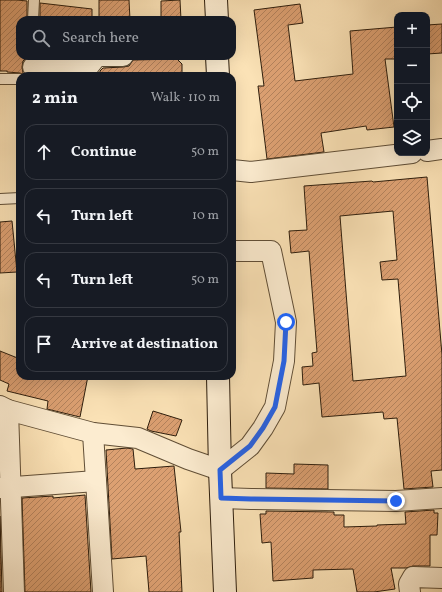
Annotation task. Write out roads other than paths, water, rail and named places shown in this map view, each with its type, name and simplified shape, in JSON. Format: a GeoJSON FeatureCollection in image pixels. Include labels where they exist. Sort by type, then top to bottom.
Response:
{"type":"FeatureCollection","features":[{"type":"Feature","properties":{"kind":"main road"},"geometry":{"type":"LineString","coordinates":[[216,0],[217,16]]}},
{"type":"Feature","properties":{"kind":"main road"},"geometry":{"type":"LineString","coordinates":[[218,60],[218,72]]}},
{"type":"Feature","properties":{"kind":"main road"},"geometry":{"type":"LineString","coordinates":[[218,380],[225,592]]}},
{"type":"Feature","properties":{"kind":"street"},"geometry":{"type":"LineString","coordinates":[[29,69],[88,66],[93,60]]}},
{"type":"Feature","properties":{"kind":"street"},"geometry":{"type":"LineString","coordinates":[[430,151],[442,149]]}},
{"type":"Feature","properties":{"kind":"street"},"geometry":{"type":"LineString","coordinates":[[236,170],[251,172],[394,155]]}},
{"type":"Feature","properties":{"kind":"street"},"geometry":{"type":"LineString","coordinates":[[14,592],[5,487],[4,408],[92,433],[138,438],[188,459],[220,470],[250,446],[263,428],[275,407],[284,361],[286,322],[271,251],[236,251]]}},
{"type":"Feature","properties":{"kind":"street"},"geometry":{"type":"LineString","coordinates":[[92,433],[103,592]]}},
{"type":"Feature","properties":{"kind":"street"},"geometry":{"type":"LineString","coordinates":[[5,487],[96,482]]}},
{"type":"Feature","properties":{"kind":"street"},"geometry":{"type":"LineString","coordinates":[[221,498],[396,501],[442,498]]}},
{"type":"Feature","properties":{"kind":"street"},"geometry":{"type":"LineString","coordinates":[[410,592],[409,584],[413,577],[442,578]]}},
{"type":"Feature","properties":{"kind":"lane"},"geometry":{"type":"LineString","coordinates":[[33,16],[34,0]]}},
{"type":"Feature","properties":{"kind":"lane"},"geometry":{"type":"LineString","coordinates":[[0,79],[16,73]]}},
{"type":"Feature","properties":{"kind":"lane"},"geometry":{"type":"LineString","coordinates":[[0,199],[16,198]]}}]}
